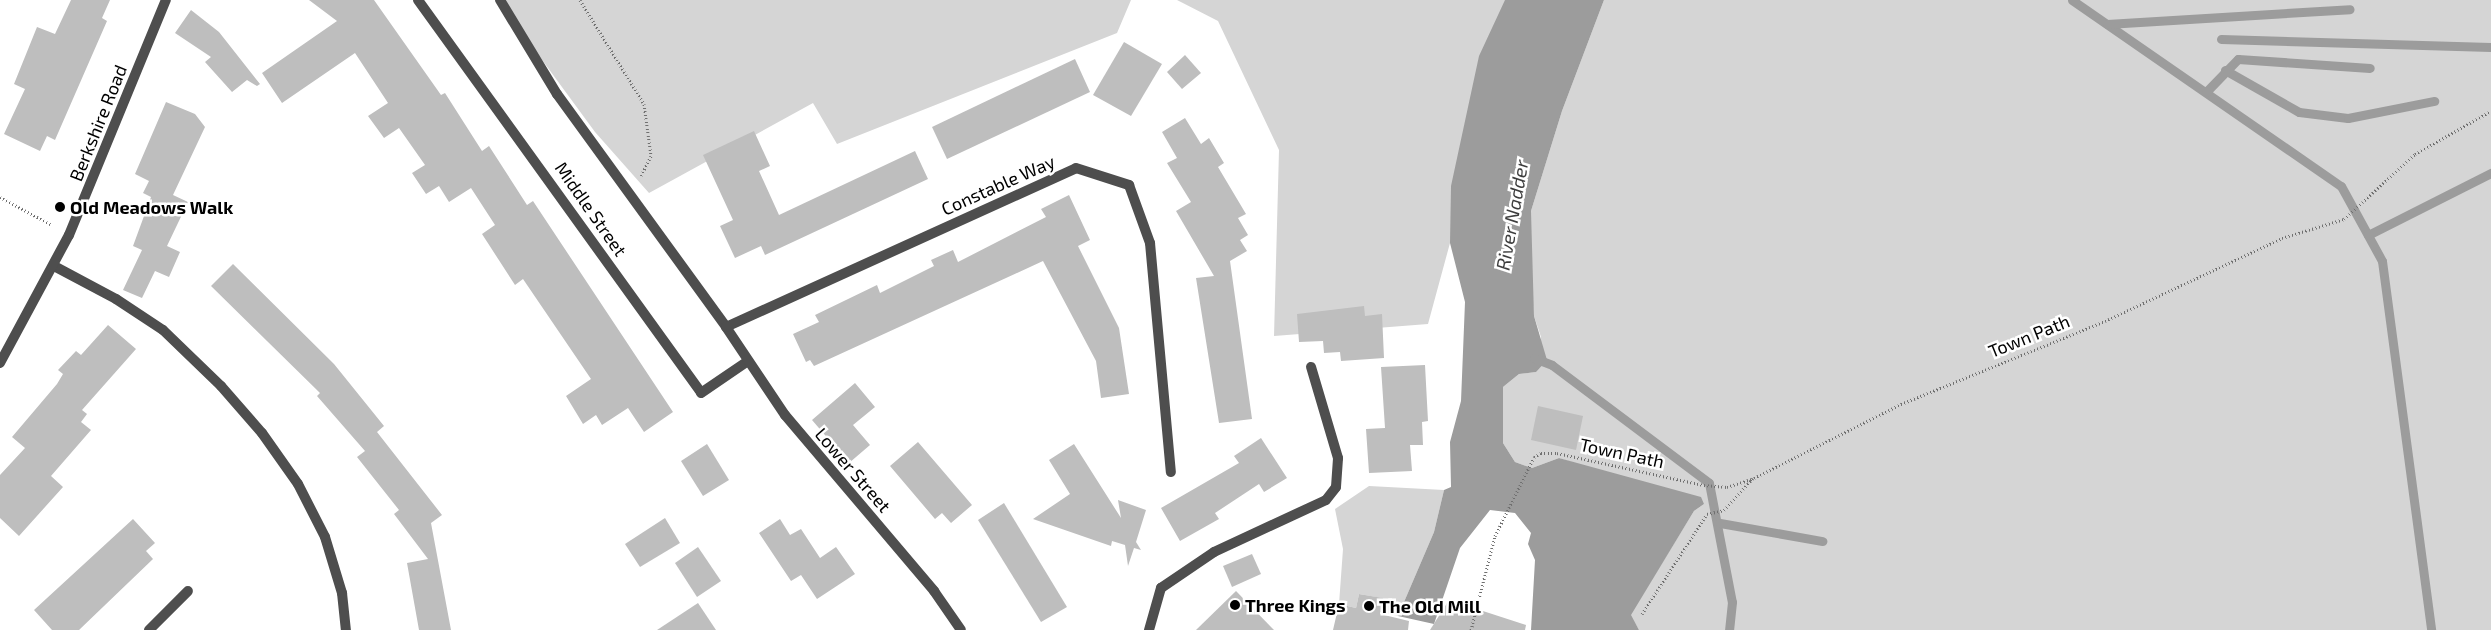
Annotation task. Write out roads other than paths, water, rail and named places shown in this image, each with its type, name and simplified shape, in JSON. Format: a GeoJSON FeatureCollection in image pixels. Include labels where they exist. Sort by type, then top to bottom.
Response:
{"type":"FeatureCollection","features":[{"type":"Feature","properties":{"kind":"street","name":"Berkshire Road"},"geometry":{"type":"LineString","coordinates":[[0,364],[69,235],[166,0]]}},
{"type":"Feature","properties":{"kind":"street","name":"Middle Street"},"geometry":{"type":"LineString","coordinates":[[418,0],[701,393],[748,361]]}},
{"type":"Feature","properties":{"kind":"street"},"geometry":{"type":"LineString","coordinates":[[500,0],[557,94],[726,327]]}},
{"type":"Feature","properties":{"kind":"street","name":"Constable Way"},"geometry":{"type":"LineString","coordinates":[[726,327],[1076,168],[1112,179],[1129,185],[1150,243],[1171,472]]}},
{"type":"Feature","properties":{"kind":"street"},"geometry":{"type":"LineString","coordinates":[[54,266],[116,299],[163,330],[221,386],[262,433],[298,484],[325,537],[342,593],[346,630]]}},
{"type":"Feature","properties":{"kind":"street","name":"Lower Street"},"geometry":{"type":"LineString","coordinates":[[726,327],[784,415],[934,591],[961,630]]}},
{"type":"Feature","properties":{"kind":"street"},"geometry":{"type":"LineString","coordinates":[[1149,630],[1161,588],[1214,552],[1326,500],[1336,487],[1338,458],[1311,367]]}},
{"type":"Feature","properties":{"kind":"street"},"geometry":{"type":"LineString","coordinates":[[149,630],[188,591]]}},
{"type":"Feature","properties":{"kind":"water","name":"River Nadder"},"geometry":{"type":"Polygon","coordinates":[[[1505,0],[1604,0],[1562,111],[1531,211],[1534,316],[1547,360],[1536,372],[1519,374],[1503,387],[1503,443],[1515,462],[1532,468],[1559,458],[1701,497],[1704,504],[1694,511],[1631,615],[1639,630],[1531,630],[1535,560],[1528,544],[1531,533],[1515,513],[1490,510],[1460,548],[1434,624],[1398,616],[1434,532],[1444,490],[1451,487],[1450,442],[1461,401],[1465,302],[1450,243],[1451,186],[1479,56],[1505,0]]]}},
{"type":"Feature","properties":{"kind":"waterway"},"geometry":{"type":"LineString","coordinates":[[2072,0],[2341,186],[2382,261],[2431,630]]}},
{"type":"Feature","properties":{"kind":"waterway"},"geometry":{"type":"LineString","coordinates":[[2107,24],[2350,9]]}},
{"type":"Feature","properties":{"kind":"waterway"},"geometry":{"type":"LineString","coordinates":[[2221,39],[2491,47]]}},
{"type":"Feature","properties":{"kind":"waterway"},"geometry":{"type":"LineString","coordinates":[[2206,92],[2238,59],[2370,68]]}},
{"type":"Feature","properties":{"kind":"waterway"},"geometry":{"type":"LineString","coordinates":[[2225,70],[2299,112],[2348,118],[2434,101]]}},
{"type":"Feature","properties":{"kind":"waterway"},"geometry":{"type":"LineString","coordinates":[[2368,235],[2491,173]]}},
{"type":"Feature","properties":{"kind":"waterway"},"geometry":{"type":"LineString","coordinates":[[1534,358],[1552,365],[1709,483],[1732,602],[1729,630]]}},
{"type":"Feature","properties":{"kind":"waterway"},"geometry":{"type":"LineString","coordinates":[[1720,523],[1822,541]]}},
{"type":"Feature","properties":{"kind":"place","name":"Old Meadows Walk"},"geometry":{"type":"Point","coordinates":[60,207]}},
{"type":"Feature","properties":{"kind":"place","name":"Three Kings"},"geometry":{"type":"Point","coordinates":[1235,605]}},
{"type":"Feature","properties":{"kind":"place","name":"The Old Mill"},"geometry":{"type":"Point","coordinates":[1369,606]}}]}
